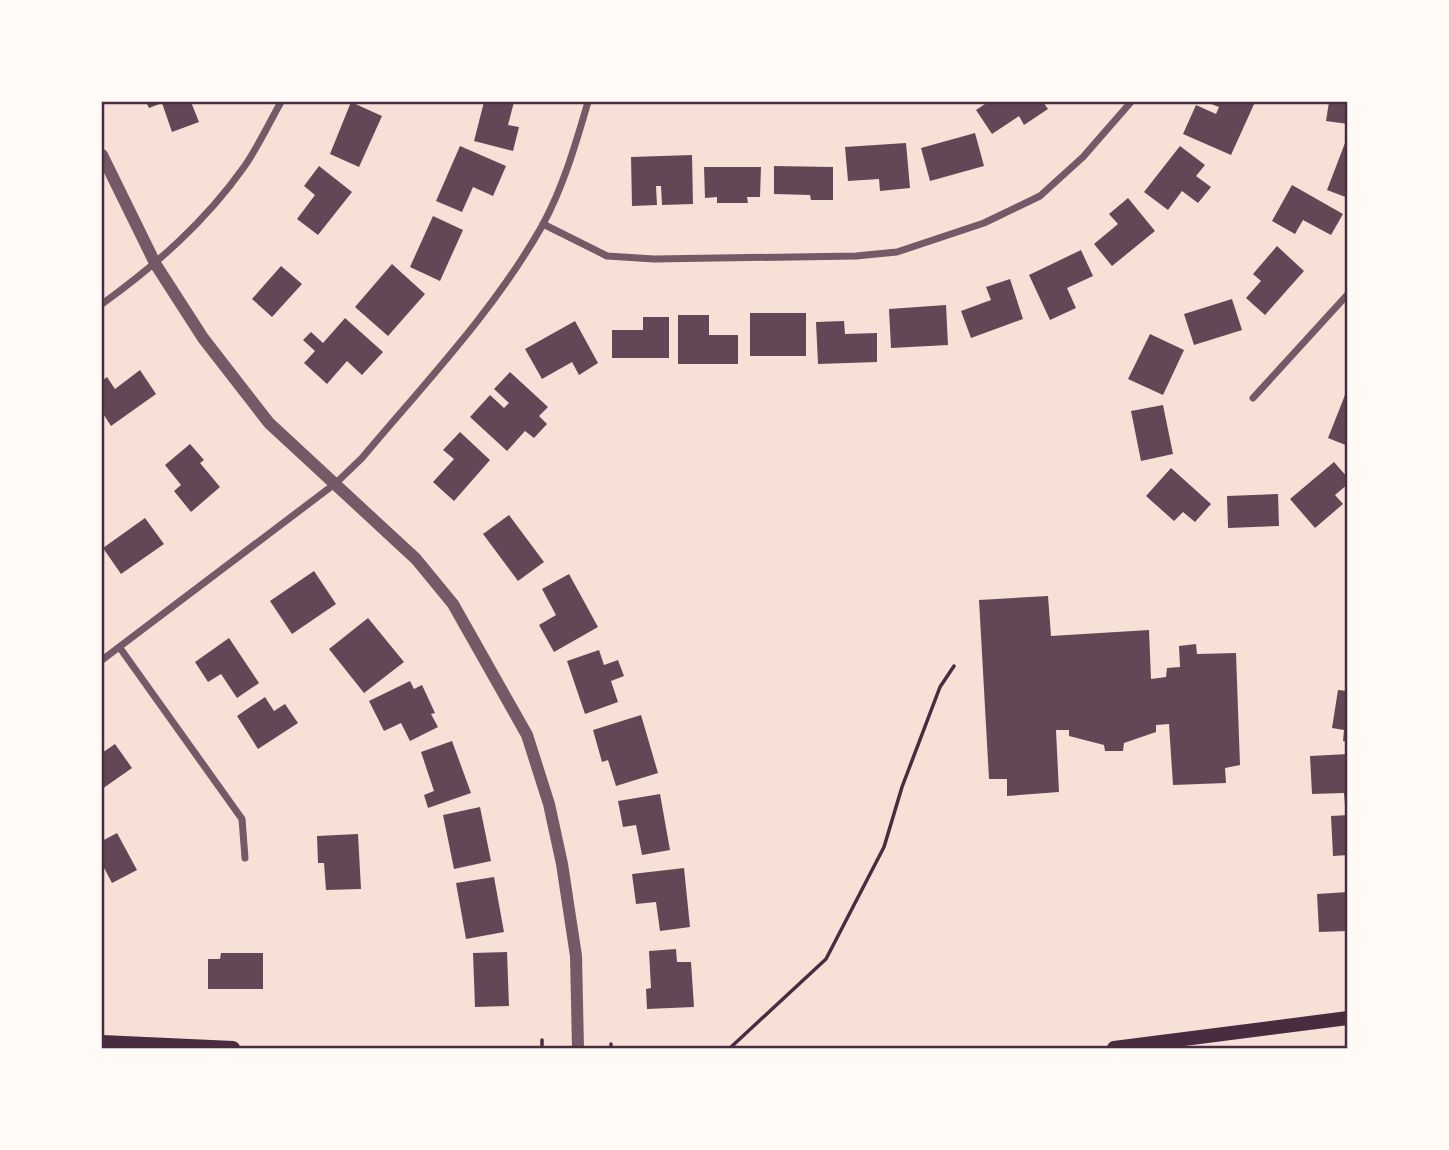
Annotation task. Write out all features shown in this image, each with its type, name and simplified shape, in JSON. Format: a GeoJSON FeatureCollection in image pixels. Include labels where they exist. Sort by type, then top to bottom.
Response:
{"type":"FeatureCollection","features":[{"type":"Feature","properties":{"kind":"main road"},"geometry":{"type":"LineString","coordinates":[[1114,1048],[1348,1018]]}},
{"type":"Feature","properties":{"kind":"main road"},"geometry":{"type":"LineString","coordinates":[[102,1042],[233,1048]]}},
{"type":"Feature","properties":{"kind":"street"},"geometry":{"type":"LineString","coordinates":[[102,304],[156,265],[191,231],[245,167],[281,102]]}},
{"type":"Feature","properties":{"kind":"street"},"geometry":{"type":"LineString","coordinates":[[102,660],[335,483],[362,458],[510,278],[543,224],[575,148],[588,102]]}},
{"type":"Feature","properties":{"kind":"street"},"geometry":{"type":"LineString","coordinates":[[543,224],[607,256],[856,256],[897,252],[984,223],[1040,196],[1083,157],[1131,102]]}},
{"type":"Feature","properties":{"kind":"street"},"geometry":{"type":"LineString","coordinates":[[102,155],[156,265],[203,338],[269,423],[416,559],[453,604],[527,735],[549,804],[562,864],[576,956],[578,1048]]}},
{"type":"Feature","properties":{"kind":"street"},"geometry":{"type":"LineString","coordinates":[[1253,398],[1348,294]]}},
{"type":"Feature","properties":{"kind":"street"},"geometry":{"type":"LineString","coordinates":[[120,648],[242,819],[245,858]]}},
{"type":"Feature","properties":{"kind":"path"},"geometry":{"type":"LineString","coordinates":[[730,1048],[826,959],[884,847],[902,787],[940,687],[954,666]]}},
{"type":"Feature","properties":{"kind":"path"},"geometry":{"type":"LineString","coordinates":[[542,1040],[542,1048]]}},
{"type":"Feature","properties":{"kind":"building"},"geometry":{"type":"Polygon","coordinates":[[[146,102],[191,102],[199,122],[172,132],[162,103],[149,108],[146,102]]]}},
{"type":"Feature","properties":{"kind":"building"},"geometry":{"type":"Polygon","coordinates":[[[351,102],[382,116],[359,167],[330,154],[351,102]]]}},
{"type":"Feature","properties":{"kind":"building"},"geometry":{"type":"Polygon","coordinates":[[[484,102],[514,102],[508,125],[519,127],[513,151],[474,141],[484,102]]]}},
{"type":"Feature","properties":{"kind":"building"},"geometry":{"type":"Polygon","coordinates":[[[988,102],[1043,102],[1048,109],[1024,125],[1019,116],[992,134],[976,110],[988,102]]]}},
{"type":"Feature","properties":{"kind":"building"},"geometry":{"type":"Polygon","coordinates":[[[1206,102],[1255,102],[1231,155],[1183,134],[1196,105],[1216,114],[1219,107],[1206,102]]]}},
{"type":"Feature","properties":{"kind":"building"},"geometry":{"type":"Polygon","coordinates":[[[1329,102],[1348,102],[1348,124],[1326,121],[1329,102]]]}},
{"type":"Feature","properties":{"kind":"building"},"geometry":{"type":"Polygon","coordinates":[[[975,133],[984,166],[930,181],[921,148],[975,133]]]}},
{"type":"Feature","properties":{"kind":"building"},"geometry":{"type":"Polygon","coordinates":[[[906,143],[910,188],[880,191],[879,179],[848,181],[845,147],[906,143]]]}},
{"type":"Feature","properties":{"kind":"building"},"geometry":{"type":"Polygon","coordinates":[[[1345,143],[1348,143],[1348,198],[1327,190],[1345,143]]]}},
{"type":"Feature","properties":{"kind":"building"},"geometry":{"type":"Polygon","coordinates":[[[460,146],[506,166],[493,196],[473,187],[462,212],[436,201],[460,146]]]}},
{"type":"Feature","properties":{"kind":"building"},"geometry":{"type":"Polygon","coordinates":[[[1180,146],[1205,165],[1196,176],[1211,187],[1198,203],[1182,191],[1168,210],[1144,192],[1180,146]]]}},
{"type":"Feature","properties":{"kind":"building"},"geometry":{"type":"Polygon","coordinates":[[[692,155],[693,204],[662,205],[661,186],[656,186],[657,205],[632,206],[631,157],[692,155]]]}},
{"type":"Feature","properties":{"kind":"building"},"geometry":{"type":"Polygon","coordinates":[[[319,166],[352,192],[318,235],[297,219],[315,195],[304,186],[319,166]]]}},
{"type":"Feature","properties":{"kind":"building"},"geometry":{"type":"Polygon","coordinates":[[[774,166],[833,167],[833,200],[811,200],[810,195],[774,194],[774,166]]]}},
{"type":"Feature","properties":{"kind":"building"},"geometry":{"type":"Polygon","coordinates":[[[704,167],[761,167],[760,197],[747,197],[748,203],[717,203],[717,197],[705,198],[704,167]]]}},
{"type":"Feature","properties":{"kind":"building"},"geometry":{"type":"Polygon","coordinates":[[[1292,185],[1343,214],[1331,235],[1303,220],[1295,234],[1272,221],[1292,185]]]}},
{"type":"Feature","properties":{"kind":"building"},"geometry":{"type":"Polygon","coordinates":[[[1128,198],[1155,231],[1112,266],[1094,244],[1118,224],[1109,214],[1128,198]]]}},
{"type":"Feature","properties":{"kind":"building"},"geometry":{"type":"Polygon","coordinates":[[[433,216],[463,230],[440,281],[410,267],[433,216]]]}},
{"type":"Feature","properties":{"kind":"building"},"geometry":{"type":"Polygon","coordinates":[[[1277,246],[1304,271],[1265,315],[1246,298],[1261,281],[1253,274],[1277,246]]]}},
{"type":"Feature","properties":{"kind":"building"},"geometry":{"type":"Polygon","coordinates":[[[1081,250],[1093,276],[1067,288],[1076,308],[1050,320],[1029,275],[1081,250]]]}},
{"type":"Feature","properties":{"kind":"building"},"geometry":{"type":"Polygon","coordinates":[[[392,264],[425,294],[388,336],[355,307],[392,264]]]}},
{"type":"Feature","properties":{"kind":"building"},"geometry":{"type":"Polygon","coordinates":[[[281,266],[302,284],[272,317],[252,299],[281,266]]]}},
{"type":"Feature","properties":{"kind":"building"},"geometry":{"type":"Polygon","coordinates":[[[1010,279],[1023,319],[971,338],[961,311],[991,300],[986,287],[1010,279]]]}},
{"type":"Feature","properties":{"kind":"building"},"geometry":{"type":"Polygon","coordinates":[[[1232,299],[1242,330],[1194,345],[1184,314],[1232,299]]]}},
{"type":"Feature","properties":{"kind":"building"},"geometry":{"type":"Polygon","coordinates":[[[946,305],[948,345],[891,348],[889,309],[946,305]]]}},
{"type":"Feature","properties":{"kind":"building"},"geometry":{"type":"Polygon","coordinates":[[[750,313],[806,313],[806,356],[750,356],[750,313]]]}},
{"type":"Feature","properties":{"kind":"building"},"geometry":{"type":"Polygon","coordinates":[[[678,315],[709,315],[709,335],[738,335],[738,364],[678,364],[678,315]]]}},
{"type":"Feature","properties":{"kind":"building"},"geometry":{"type":"Polygon","coordinates":[[[643,317],[669,317],[669,358],[612,358],[612,330],[643,330],[643,317]]]}},
{"type":"Feature","properties":{"kind":"building"},"geometry":{"type":"Polygon","coordinates":[[[345,318],[383,352],[362,375],[347,361],[327,384],[304,363],[315,351],[303,340],[311,332],[323,343],[345,318]]]}},
{"type":"Feature","properties":{"kind":"building"},"geometry":{"type":"Polygon","coordinates":[[[575,321],[598,363],[579,375],[572,362],[542,379],[525,349],[575,321]]]}},
{"type":"Feature","properties":{"kind":"building"},"geometry":{"type":"Polygon","coordinates":[[[844,321],[845,334],[877,333],[877,362],[818,364],[816,322],[844,321]]]}},
{"type":"Feature","properties":{"kind":"building"},"geometry":{"type":"Polygon","coordinates":[[[1150,334],[1184,350],[1163,395],[1128,379],[1150,334]]]}},
{"type":"Feature","properties":{"kind":"building"},"geometry":{"type":"Polygon","coordinates":[[[140,370],[156,394],[111,426],[102,412],[102,381],[107,377],[115,389],[140,370]]]}},
{"type":"Feature","properties":{"kind":"building"},"geometry":{"type":"Polygon","coordinates":[[[510,372],[548,407],[539,416],[547,424],[534,438],[525,431],[507,451],[470,417],[490,395],[504,408],[509,403],[494,389],[510,372]]]}},
{"type":"Feature","properties":{"kind":"building"},"geometry":{"type":"Polygon","coordinates":[[[1348,390],[1348,446],[1328,438],[1348,390]]]}},
{"type":"Feature","properties":{"kind":"building"},"geometry":{"type":"Polygon","coordinates":[[[1163,405],[1173,454],[1141,461],[1131,411],[1163,405]]]}},
{"type":"Feature","properties":{"kind":"building"},"geometry":{"type":"Polygon","coordinates":[[[460,432],[490,460],[454,501],[433,482],[454,459],[443,450],[460,432]]]}},
{"type":"Feature","properties":{"kind":"building"},"geometry":{"type":"Polygon","coordinates":[[[190,444],[204,460],[200,463],[220,487],[191,512],[174,491],[181,485],[165,465],[190,444]]]}},
{"type":"Feature","properties":{"kind":"building"},"geometry":{"type":"Polygon","coordinates":[[[1334,462],[1348,478],[1348,484],[1335,495],[1343,504],[1315,528],[1290,499],[1334,462]]]}},
{"type":"Feature","properties":{"kind":"building"},"geometry":{"type":"Polygon","coordinates":[[[1171,468],[1211,504],[1195,522],[1183,512],[1174,521],[1146,496],[1171,468]]]}},
{"type":"Feature","properties":{"kind":"building"},"geometry":{"type":"Polygon","coordinates":[[[1278,494],[1279,526],[1228,528],[1227,496],[1278,494]]]}},
{"type":"Feature","properties":{"kind":"building"},"geometry":{"type":"Polygon","coordinates":[[[509,515],[544,562],[518,581],[483,534],[509,515]]]}},
{"type":"Feature","properties":{"kind":"building"},"geometry":{"type":"Polygon","coordinates":[[[145,518],[164,544],[121,574],[103,548],[145,518]]]}},
{"type":"Feature","properties":{"kind":"building"},"geometry":{"type":"Polygon","coordinates":[[[314,571],[336,604],[292,634],[270,601],[314,571]]]}},
{"type":"Feature","properties":{"kind":"building"},"geometry":{"type":"Polygon","coordinates":[[[569,574],[598,627],[554,652],[539,625],[556,615],[542,589],[569,574]]]}},
{"type":"Feature","properties":{"kind":"building"},"geometry":{"type":"Polygon","coordinates":[[[1048,596],[1051,636],[1149,630],[1151,679],[1166,677],[1167,668],[1180,667],[1179,646],[1196,644],[1197,654],[1236,653],[1240,765],[1225,768],[1226,783],[1173,785],[1169,724],[1156,725],[1156,732],[1124,743],[1123,751],[1105,751],[1104,745],[1069,736],[1069,730],[1056,730],[1059,792],[1007,796],[1007,779],[989,779],[979,600],[1048,596]]]}},
{"type":"Feature","properties":{"kind":"building"},"geometry":{"type":"Polygon","coordinates":[[[368,618],[404,662],[364,693],[329,649],[368,618]]]}},
{"type":"Feature","properties":{"kind":"building"},"geometry":{"type":"Polygon","coordinates":[[[229,638],[259,683],[237,698],[221,674],[208,682],[195,662],[229,638]]]}},
{"type":"Feature","properties":{"kind":"building"},"geometry":{"type":"Polygon","coordinates":[[[599,650],[604,665],[618,660],[624,676],[611,681],[618,702],[585,714],[567,661],[599,650]]]}},
{"type":"Feature","properties":{"kind":"building"},"geometry":{"type":"Polygon","coordinates":[[[410,681],[414,689],[422,685],[435,713],[431,714],[438,727],[410,741],[401,723],[384,731],[369,701],[410,681]]]}},
{"type":"Feature","properties":{"kind":"building"},"geometry":{"type":"Polygon","coordinates":[[[1338,690],[1348,691],[1348,742],[1343,741],[1344,730],[1332,728],[1338,690]]]}},
{"type":"Feature","properties":{"kind":"building"},"geometry":{"type":"Polygon","coordinates":[[[265,697],[274,711],[285,704],[298,723],[258,749],[237,716],[265,697]]]}},
{"type":"Feature","properties":{"kind":"building"},"geometry":{"type":"Polygon","coordinates":[[[641,715],[658,773],[616,786],[608,760],[602,762],[593,730],[641,715]]]}},
{"type":"Feature","properties":{"kind":"building"},"geometry":{"type":"Polygon","coordinates":[[[452,741],[471,793],[428,808],[424,795],[434,791],[421,752],[452,741]]]}},
{"type":"Feature","properties":{"kind":"building"},"geometry":{"type":"Polygon","coordinates":[[[115,744],[132,768],[102,789],[102,753],[115,744]]]}},
{"type":"Feature","properties":{"kind":"building"},"geometry":{"type":"Polygon","coordinates":[[[1348,754],[1348,805],[1345,805],[1344,793],[1312,794],[1310,756],[1348,754]]]}},
{"type":"Feature","properties":{"kind":"building"},"geometry":{"type":"Polygon","coordinates":[[[660,794],[670,850],[642,855],[636,825],[623,827],[618,801],[660,794]]]}},
{"type":"Feature","properties":{"kind":"building"},"geometry":{"type":"Polygon","coordinates":[[[480,807],[491,861],[454,869],[443,815],[480,807]]]}},
{"type":"Feature","properties":{"kind":"building"},"geometry":{"type":"Polygon","coordinates":[[[1348,815],[1348,855],[1333,856],[1331,816],[1348,815]]]}},
{"type":"Feature","properties":{"kind":"building"},"geometry":{"type":"Polygon","coordinates":[[[117,833],[137,870],[112,883],[102,864],[102,841],[117,833]]]}},
{"type":"Feature","properties":{"kind":"building"},"geometry":{"type":"Polygon","coordinates":[[[358,834],[361,889],[326,890],[324,863],[318,863],[317,836],[358,834]]]}},
{"type":"Feature","properties":{"kind":"building"},"geometry":{"type":"Polygon","coordinates":[[[684,868],[690,927],[660,931],[656,902],[636,904],[632,874],[684,868]]]}},
{"type":"Feature","properties":{"kind":"building"},"geometry":{"type":"Polygon","coordinates":[[[494,877],[504,932],[466,939],[456,883],[494,877]]]}},
{"type":"Feature","properties":{"kind":"building"},"geometry":{"type":"Polygon","coordinates":[[[1348,892],[1348,931],[1319,932],[1317,894],[1348,892]]]}},
{"type":"Feature","properties":{"kind":"building"},"geometry":{"type":"Polygon","coordinates":[[[676,949],[677,962],[691,962],[694,1007],[647,1009],[646,989],[651,988],[649,951],[676,949]]]}},
{"type":"Feature","properties":{"kind":"building"},"geometry":{"type":"Polygon","coordinates":[[[507,952],[509,1006],[475,1007],[473,953],[507,952]]]}},
{"type":"Feature","properties":{"kind":"building"},"geometry":{"type":"Polygon","coordinates":[[[221,953],[263,953],[263,989],[208,989],[208,959],[220,959],[221,953]]]}}]}
